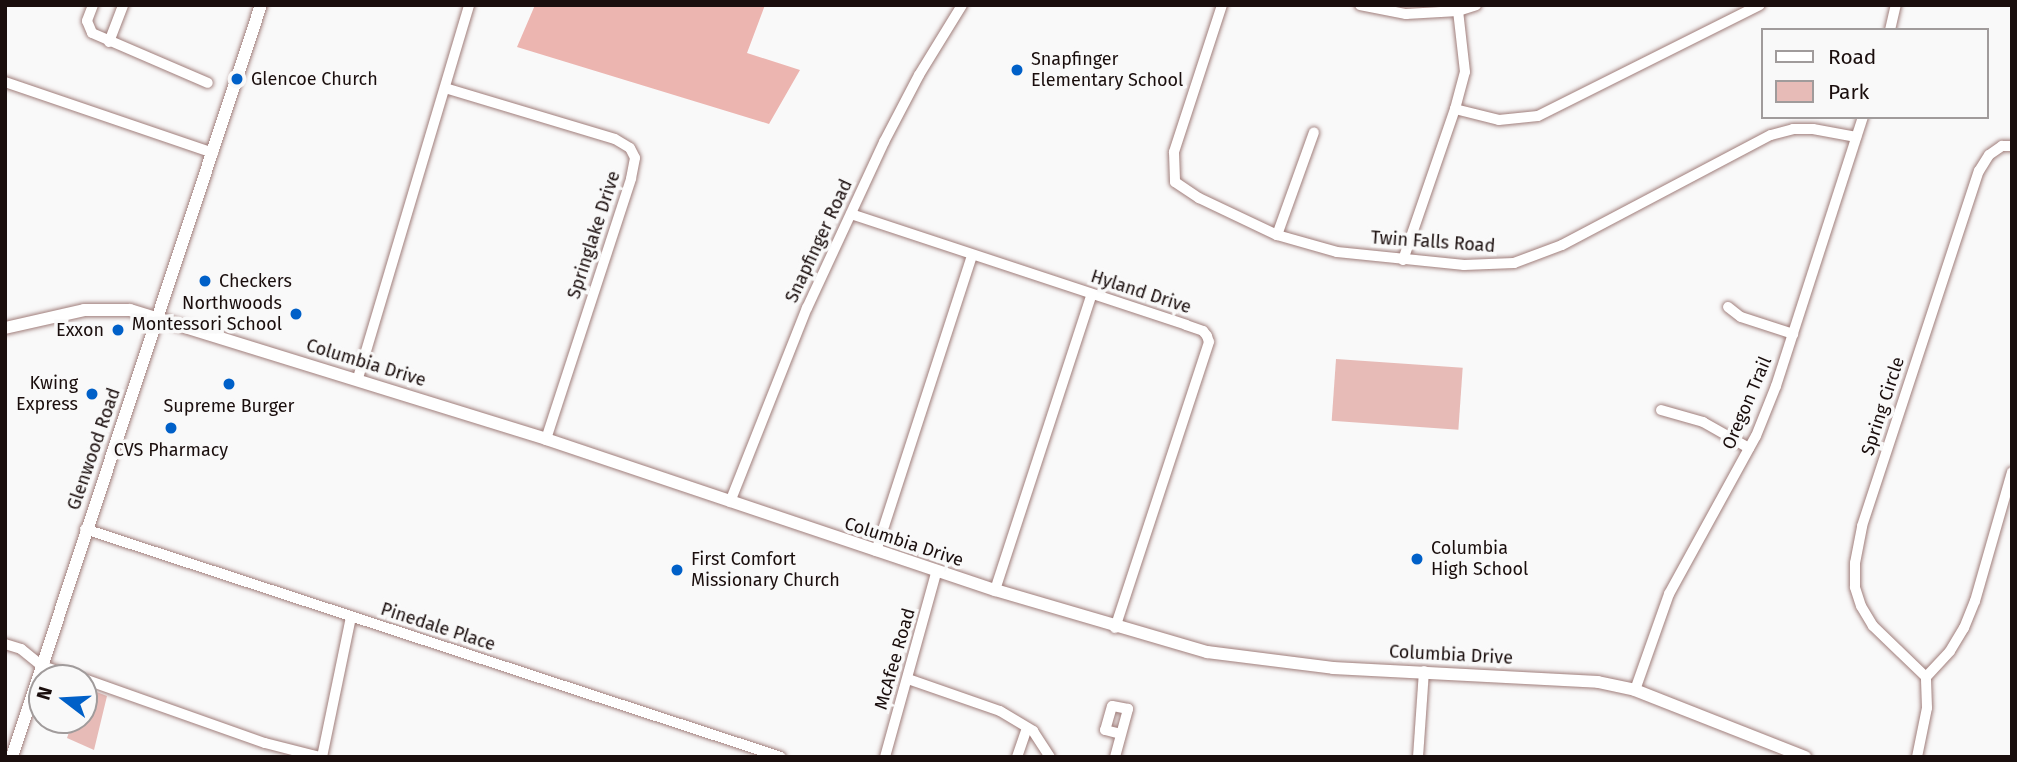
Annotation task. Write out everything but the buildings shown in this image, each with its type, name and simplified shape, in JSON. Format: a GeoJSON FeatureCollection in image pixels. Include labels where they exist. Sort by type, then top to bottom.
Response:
{"type":"FeatureCollection","features":[{"type":"Feature","properties":{"kind":"main road","name":"Glenwood Road"},"geometry":{"type":"LineString","coordinates":[[43,664],[85,529],[261,5]]}},
{"type":"Feature","properties":{"kind":"main road","name":"Columbia Drive"},"geometry":{"type":"LineString","coordinates":[[5,328],[84,310],[130,310],[358,378],[1115,628],[1208,652],[1274,662],[1598,682],[1635,690],[1805,757]]}},
{"type":"Feature","properties":{"kind":"main road","name":"Glenwood Road"},"geometry":{"type":"LineString","coordinates":[[12,757],[28,708]]}},
{"type":"Feature","properties":{"kind":"street"},"geometry":{"type":"LineString","coordinates":[[93,5],[88,29],[109,42],[208,83]]}},
{"type":"Feature","properties":{"kind":"street"},"geometry":{"type":"LineString","coordinates":[[109,42],[123,5]]}},
{"type":"Feature","properties":{"kind":"street"},"geometry":{"type":"LineString","coordinates":[[358,378],[469,5]]}},
{"type":"Feature","properties":{"kind":"street","name":"Snapfinger Road"},"geometry":{"type":"LineString","coordinates":[[730,502],[807,308],[850,214],[919,75],[961,5]]}},
{"type":"Feature","properties":{"kind":"street","name":"Twin Falls Road"},"geometry":{"type":"LineString","coordinates":[[1222,5],[1174,152],[1175,182],[1199,198],[1277,234],[1337,252],[1403,260],[1492,265],[1534,258],[1681,185],[1771,135],[1793,129],[1813,129],[1856,137]]}},
{"type":"Feature","properties":{"kind":"street"},"geometry":{"type":"LineString","coordinates":[[1360,5],[1406,14],[1458,11],[1475,5]]}},
{"type":"Feature","properties":{"kind":"street"},"geometry":{"type":"LineString","coordinates":[[1455,109],[1499,120],[1538,116],[1760,5]]}},
{"type":"Feature","properties":{"kind":"street"},"geometry":{"type":"LineString","coordinates":[[1890,28],[1896,5]]}},
{"type":"Feature","properties":{"kind":"street"},"geometry":{"type":"LineString","coordinates":[[1403,260],[1465,72],[1458,11]]}},
{"type":"Feature","properties":{"kind":"street"},"geometry":{"type":"LineString","coordinates":[[5,82],[212,153]]}},
{"type":"Feature","properties":{"kind":"street","name":"Springlake Drive"},"geometry":{"type":"LineString","coordinates":[[445,88],[615,139],[630,148],[635,158],[631,179],[546,439]]}},
{"type":"Feature","properties":{"kind":"street","name":"Oregon Trail"},"geometry":{"type":"LineString","coordinates":[[1635,690],[1669,594],[1749,448],[1776,386],[1862,119]]}},
{"type":"Feature","properties":{"kind":"street"},"geometry":{"type":"LineString","coordinates":[[1277,234],[1314,132]]}},
{"type":"Feature","properties":{"kind":"street","name":"Spring Circle"},"geometry":{"type":"LineString","coordinates":[[1926,677],[1873,626],[1854,587],[1854,563],[1866,513],[1979,170],[1989,155],[2002,146],[2012,146]]}},
{"type":"Feature","properties":{"kind":"street","name":"Hyland Drive"},"geometry":{"type":"LineString","coordinates":[[850,214],[1203,331],[1209,342],[1115,628]]}},
{"type":"Feature","properties":{"kind":"street"},"geometry":{"type":"LineString","coordinates":[[876,551],[972,254]]}},
{"type":"Feature","properties":{"kind":"street"},"geometry":{"type":"LineString","coordinates":[[995,590],[1092,294]]}},
{"type":"Feature","properties":{"kind":"street"},"geometry":{"type":"LineString","coordinates":[[1728,307],[1741,317],[1793,334]]}},
{"type":"Feature","properties":{"kind":"street"},"geometry":{"type":"LineString","coordinates":[[1661,410],[1703,422],[1749,448]]}},
{"type":"Feature","properties":{"kind":"street"},"geometry":{"type":"LineString","coordinates":[[1917,757],[1927,708],[1926,677],[1950,651],[1964,628],[1975,601],[2012,472]]}},
{"type":"Feature","properties":{"kind":"street","name":"Pinedale Place"},"geometry":{"type":"LineString","coordinates":[[85,529],[781,757]]}},
{"type":"Feature","properties":{"kind":"street","name":"McAfee Road"},"geometry":{"type":"LineString","coordinates":[[885,757],[937,570]]}},
{"type":"Feature","properties":{"kind":"street"},"geometry":{"type":"LineString","coordinates":[[98,685],[265,743],[321,757],[351,617]]}},
{"type":"Feature","properties":{"kind":"street"},"geometry":{"type":"LineString","coordinates":[[5,644],[21,649],[40,664]]}},
{"type":"Feature","properties":{"kind":"street"},"geometry":{"type":"LineString","coordinates":[[1418,757],[1424,671]]}},
{"type":"Feature","properties":{"kind":"street"},"geometry":{"type":"LineString","coordinates":[[908,679],[984,704],[1027,728],[1039,739],[1050,757]]}},
{"type":"Feature","properties":{"kind":"street"},"geometry":{"type":"LineString","coordinates":[[1017,757],[1027,728]]}},
{"type":"Feature","properties":{"kind":"street"},"geometry":{"type":"LineString","coordinates":[[1115,757],[1121,734]]}},
{"type":"Feature","properties":{"kind":"green space"},"geometry":{"type":"Polygon","coordinates":[[[1336,359],[1463,368],[1458,430],[1332,421],[1336,359]]]}},
{"type":"Feature","properties":{"kind":"green space"},"geometry":{"type":"Polygon","coordinates":[[[98,692],[107,696],[98,733],[98,692]]]}},
{"type":"Feature","properties":{"kind":"green space"},"geometry":{"type":"Polygon","coordinates":[[[68,734],[98,734],[94,750],[67,738],[68,734]]]}},
{"type":"Feature","properties":{"kind":"shaded area"},"geometry":{"type":"Polygon","coordinates":[[[535,5],[765,5],[747,53],[800,70],[769,124],[517,47],[535,5]]]}},
{"type":"Feature","properties":{"kind":"place","name":"Snapfinger Elementary School"},"geometry":{"type":"Point","coordinates":[1017,70]}},
{"type":"Feature","properties":{"kind":"place","name":"Glencoe Church"},"geometry":{"type":"Point","coordinates":[237,79]}},
{"type":"Feature","properties":{"kind":"place","name":"Checkers"},"geometry":{"type":"Point","coordinates":[205,281]}},
{"type":"Feature","properties":{"kind":"place","name":"Northwoods Montessori School"},"geometry":{"type":"Point","coordinates":[296,314]}},
{"type":"Feature","properties":{"kind":"place","name":"Exxon"},"geometry":{"type":"Point","coordinates":[118,330]}},
{"type":"Feature","properties":{"kind":"place","name":"Supreme Burger"},"geometry":{"type":"Point","coordinates":[229,384]}},
{"type":"Feature","properties":{"kind":"place","name":"Kwing Express"},"geometry":{"type":"Point","coordinates":[92,394]}},
{"type":"Feature","properties":{"kind":"place","name":"CVS Pharmacy"},"geometry":{"type":"Point","coordinates":[171,428]}},
{"type":"Feature","properties":{"kind":"place","name":"Columbia High School"},"geometry":{"type":"Point","coordinates":[1417,559]}},
{"type":"Feature","properties":{"kind":"place","name":"First Comfort Missionary Church"},"geometry":{"type":"Point","coordinates":[677,570]}}]}
